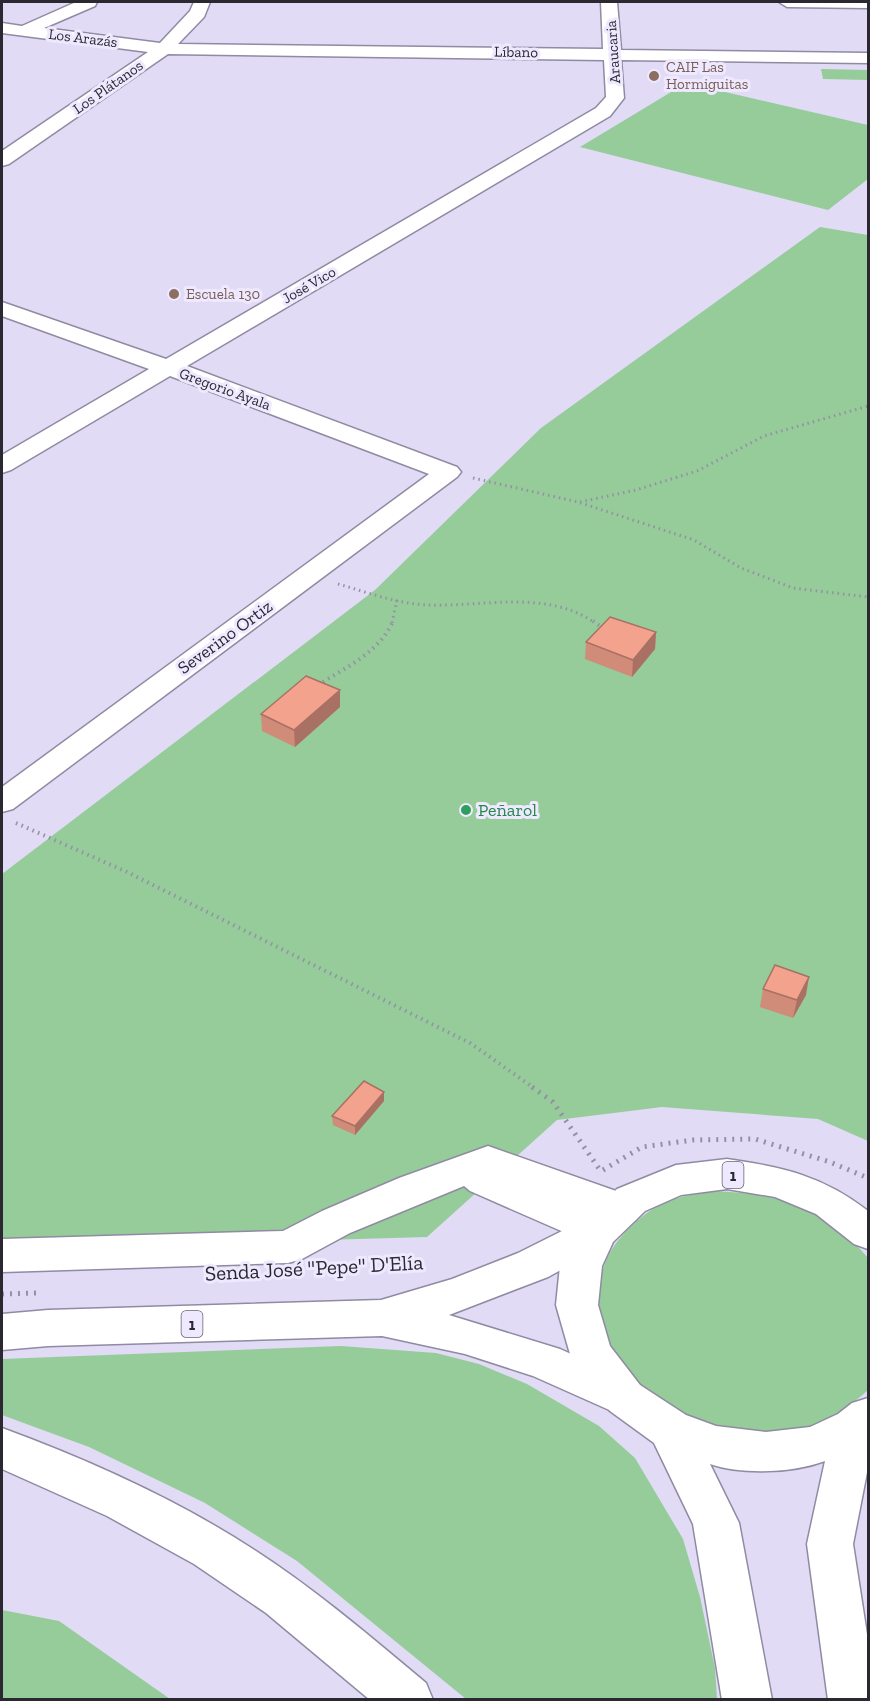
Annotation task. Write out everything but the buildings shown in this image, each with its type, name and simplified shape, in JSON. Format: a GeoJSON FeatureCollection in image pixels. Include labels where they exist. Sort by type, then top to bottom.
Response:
{"type":"FeatureCollection","features":[{"type":"Feature","properties":{"kind":"main road"},"geometry":{"type":"LineString","coordinates":[[2,27],[51,2]]}},
{"type":"Feature","properties":{"kind":"main road"},"geometry":{"type":"LineString","coordinates":[[2,43],[89,2]]}},
{"type":"Feature","properties":{"kind":"main road","name":"Los Plátanos"},"geometry":{"type":"LineString","coordinates":[[2,160],[164,49],[198,13],[202,2]]}},
{"type":"Feature","properties":{"kind":"main road","name":"Araucaria"},"geometry":{"type":"LineString","coordinates":[[585,123],[603,112],[615,98],[614,53],[609,2]]}},
{"type":"Feature","properties":{"kind":"main road"},"geometry":{"type":"LineString","coordinates":[[787,2],[868,3]]}},
{"type":"Feature","properties":{"kind":"main road","name":"Los Arazás"},"geometry":{"type":"LineString","coordinates":[[2,27],[164,49]]}},
{"type":"Feature","properties":{"kind":"main road","name":"Líbano"},"geometry":{"type":"LineString","coordinates":[[164,49],[868,58]]}},
{"type":"Feature","properties":{"kind":"main road","name":"José Vico"},"geometry":{"type":"LineString","coordinates":[[2,465],[585,123]]}},
{"type":"Feature","properties":{"kind":"main road"},"geometry":{"type":"LineString","coordinates":[[2,135],[31,141]]}},
{"type":"Feature","properties":{"kind":"main road","name":"Gregorio Ayala"},"geometry":{"type":"LineString","coordinates":[[2,309],[169,368],[448,472]]}},
{"type":"Feature","properties":{"kind":"main road","name":"Severino Ortiz"},"geometry":{"type":"LineString","coordinates":[[7,812],[309,575],[448,472]]}},
{"type":"Feature","properties":{"kind":"main road"},"geometry":{"type":"LineString","coordinates":[[2,1256],[288,1247],[336,1222],[488,1161],[589,1182],[610,1220]]}},
{"type":"Feature","properties":{"kind":"main road"},"geometry":{"type":"LineString","coordinates":[[468,1168],[484,1180],[610,1220]]}},
{"type":"Feature","properties":{"kind":"main road","name":"1"},"geometry":{"type":"LineString","coordinates":[[382,1318],[460,1294],[533,1265],[610,1220],[632,1200],[676,1180],[727,1174],[780,1182],[830,1203],[868,1225]]}},
{"type":"Feature","properties":{"kind":"main road","name":"1"},"geometry":{"type":"LineString","coordinates":[[830,1203],[868,1233]]}},
{"type":"Feature","properties":{"kind":"main road","name":"1"},"geometry":{"type":"LineString","coordinates":[[610,1220],[581,1266],[577,1305],[591,1354],[625,1398]]}},
{"type":"Feature","properties":{"kind":"main road","name":"1"},"geometry":{"type":"LineString","coordinates":[[2,1332],[48,1328],[382,1318],[475,1339],[545,1362],[625,1398],[670,1429],[716,1446],[766,1452],[813,1446],[861,1423]]}},
{"type":"Feature","properties":{"kind":"main road"},"geometry":{"type":"LineString","coordinates":[[853,1700],[830,1544],[861,1423]]}},
{"type":"Feature","properties":{"kind":"main road"},"geometry":{"type":"LineString","coordinates":[[670,1429],[716,1523],[747,1700]]}},
{"type":"Feature","properties":{"kind":"main road"},"geometry":{"type":"LineString","coordinates":[[2,1448],[151,1515],[238,1566],[321,1627],[408,1700]]}},
{"type":"Feature","properties":{"kind":"path"},"geometry":{"type":"LineString","coordinates":[[578,502],[636,490],[697,471],[764,436],[868,406]]}},
{"type":"Feature","properties":{"kind":"path"},"geometry":{"type":"LineString","coordinates":[[448,472],[578,502],[694,540],[741,568],[793,588],[868,597]]}},
{"type":"Feature","properties":{"kind":"path"},"geometry":{"type":"LineString","coordinates":[[309,575],[397,600],[425,605],[538,603],[566,608],[594,619],[609,634]]}},
{"type":"Feature","properties":{"kind":"path"},"geometry":{"type":"LineString","coordinates":[[316,687],[374,646],[391,628],[398,614],[397,600]]}},
{"type":"Feature","properties":{"kind":"path"},"geometry":{"type":"LineString","coordinates":[[7,812],[470,1043],[554,1102],[589,1182],[642,1147],[693,1140],[755,1139],[830,1162],[868,1178]]}},
{"type":"Feature","properties":{"kind":"path"},"geometry":{"type":"LineString","coordinates":[[2,1294],[48,1293]]}},
{"type":"Feature","properties":{"kind":"green space"},"geometry":{"type":"Polygon","coordinates":[[[821,69],[868,70],[868,80],[823,79],[821,69]]]}},
{"type":"Feature","properties":{"kind":"green space"},"geometry":{"type":"Polygon","coordinates":[[[686,83],[868,125],[868,179],[828,210],[580,147],[686,83]]]}},
{"type":"Feature","properties":{"kind":"green space"},"geometry":{"type":"Polygon","coordinates":[[[820,227],[868,235],[868,1141],[818,1119],[662,1107],[557,1120],[427,1237],[2,1249],[2,874],[375,590],[541,428],[820,227]]]}},
{"type":"Feature","properties":{"kind":"green space"},"geometry":{"type":"Polygon","coordinates":[[[714,1191],[780,1199],[810,1210],[839,1228],[868,1258],[868,1390],[847,1407],[824,1421],[807,1428],[773,1433],[738,1431],[704,1423],[672,1408],[643,1388],[620,1362],[605,1332],[599,1298],[600,1281],[604,1265],[616,1243],[639,1219],[659,1205],[678,1198],[714,1191]]]}},
{"type":"Feature","properties":{"kind":"green space"},"geometry":{"type":"Polygon","coordinates":[[[341,1346],[436,1353],[479,1364],[527,1384],[599,1426],[635,1458],[683,1539],[700,1597],[715,1668],[717,1699],[466,1699],[297,1561],[205,1503],[89,1447],[2,1415],[2,1359],[341,1346]]]}},
{"type":"Feature","properties":{"kind":"green space"},"geometry":{"type":"Polygon","coordinates":[[[2,1610],[59,1621],[170,1699],[2,1699],[2,1610]]]}},
{"type":"Feature","properties":{"kind":"place","name":"CAIF Las Hormiguitas"},"geometry":{"type":"Point","coordinates":[654,76]}},
{"type":"Feature","properties":{"kind":"place","name":"Escuela 130"},"geometry":{"type":"Point","coordinates":[174,294]}},
{"type":"Feature","properties":{"kind":"place","name":"Peñarol"},"geometry":{"type":"Point","coordinates":[466,810]}}]}
